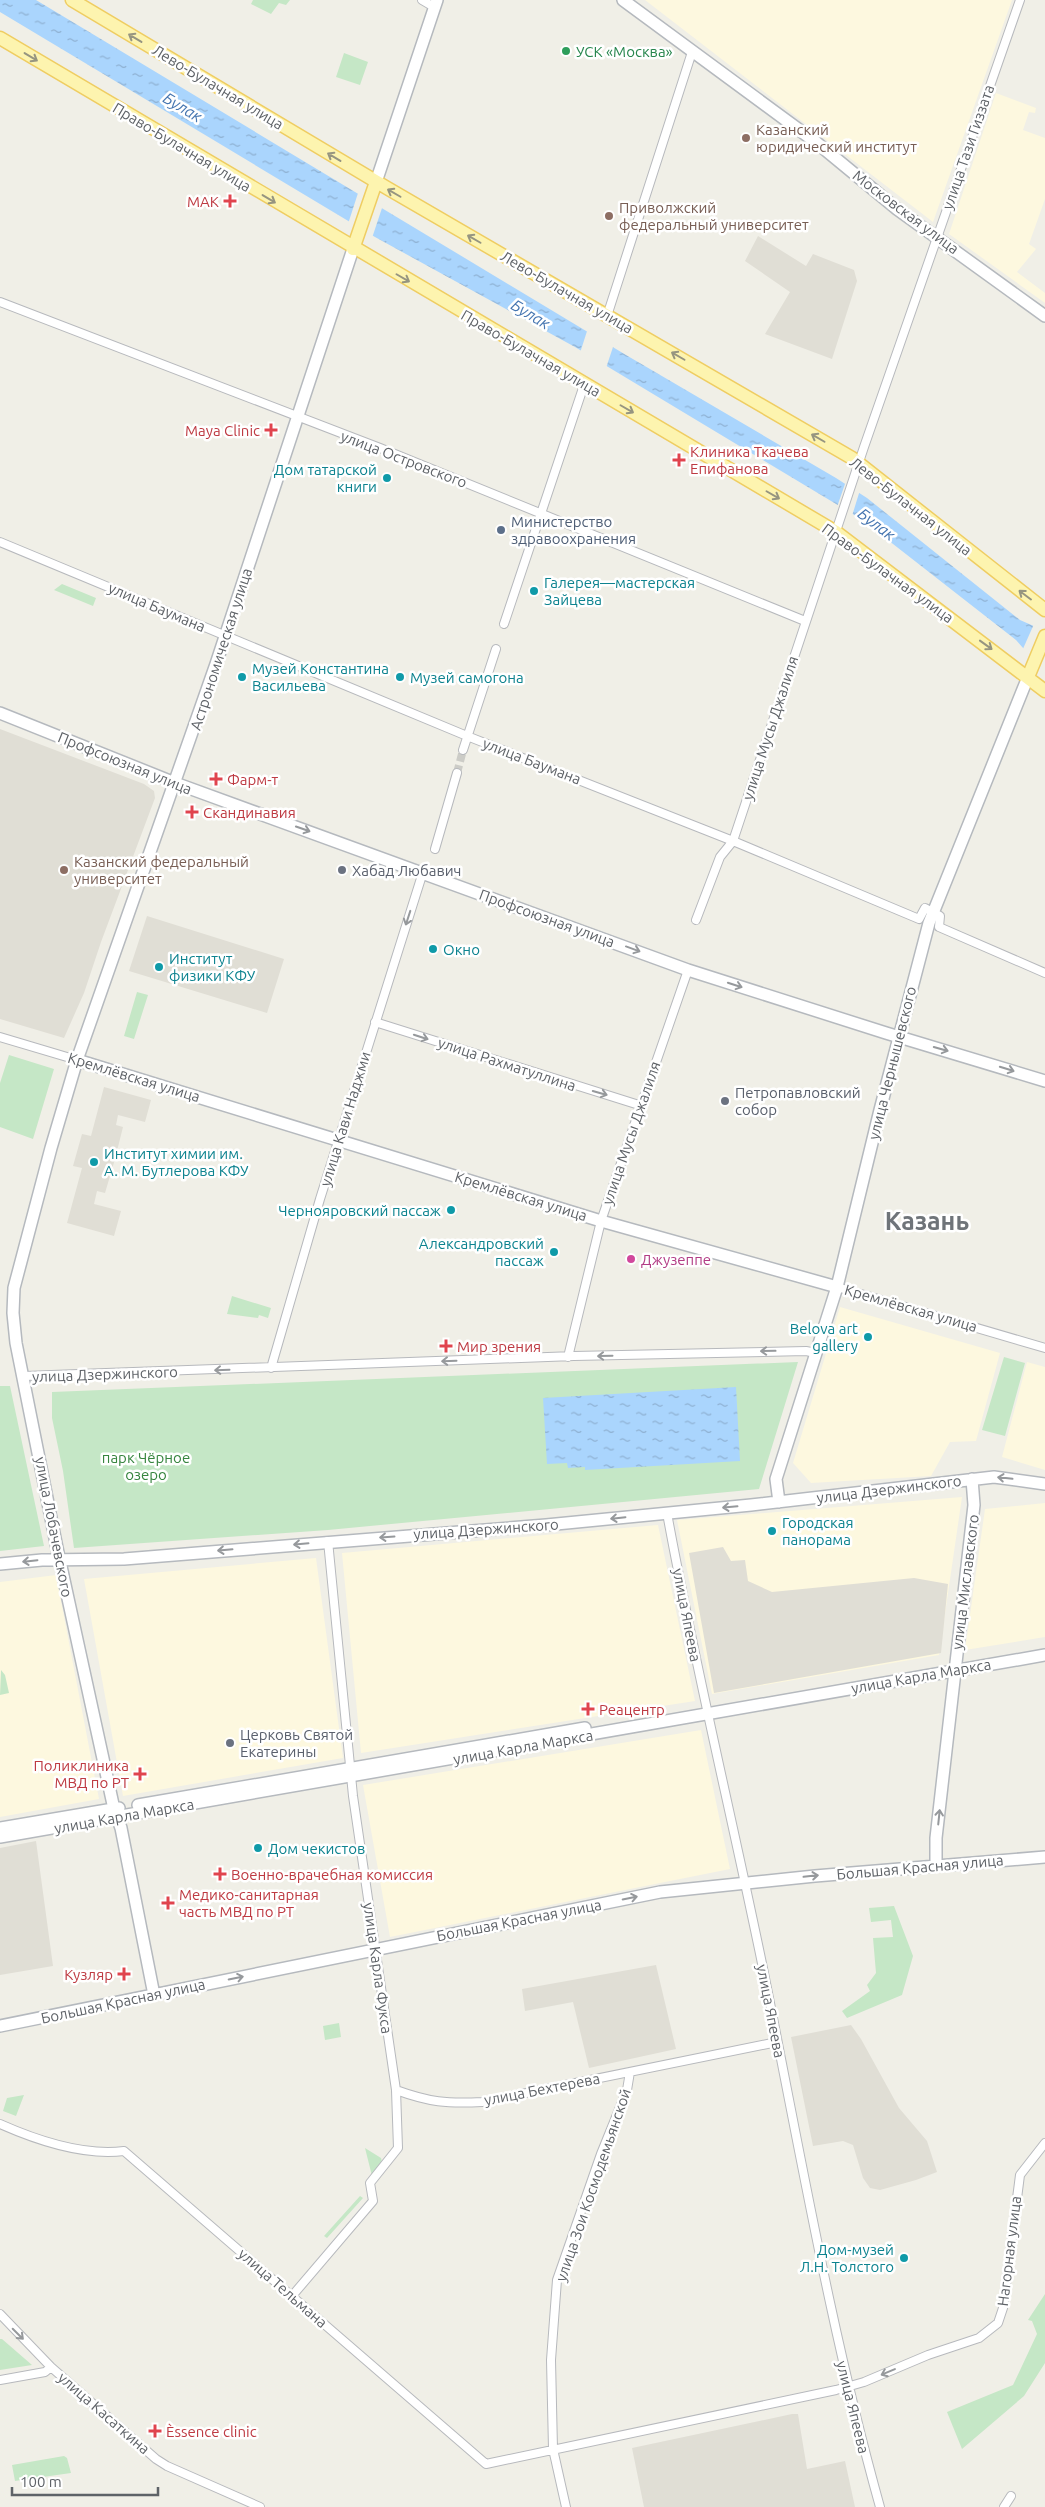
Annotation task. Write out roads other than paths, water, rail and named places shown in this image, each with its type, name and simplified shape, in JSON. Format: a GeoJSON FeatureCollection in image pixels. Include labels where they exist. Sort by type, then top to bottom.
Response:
{"type":"FeatureCollection","features":[{"type":"Feature","properties":{"kind":"main road","name":"Лево-Булачная улица"},"geometry":{"type":"LineString","coordinates":[[72,0],[375,186],[608,316],[858,469],[1045,610]]}},
{"type":"Feature","properties":{"kind":"main road","name":"Право-Булачная улица"},"geometry":{"type":"LineString","coordinates":[[0,38],[353,249],[584,384],[838,527],[1031,672],[1045,691]]}},
{"type":"Feature","properties":{"kind":"main road","name":"Астрономическая улица"},"geometry":{"type":"LineString","coordinates":[[353,249],[375,186]]}},
{"type":"Feature","properties":{"kind":"main road","name":"улица Чернышевского"},"geometry":{"type":"LineString","coordinates":[[1031,672],[1045,636]]}},
{"type":"Feature","properties":{"kind":"street"},"geometry":{"type":"LineString","coordinates":[[375,186],[435,4],[422,0]]}},
{"type":"Feature","properties":{"kind":"street","name":"Московская улица"},"geometry":{"type":"LineString","coordinates":[[623,0],[817,143],[919,225],[937,236],[1045,316]]}},
{"type":"Feature","properties":{"kind":"street","name":"улица Тази Гиззата"},"geometry":{"type":"LineString","coordinates":[[838,527],[1020,0]]}},
{"type":"Feature","properties":{"kind":"street"},"geometry":{"type":"LineString","coordinates":[[608,316],[692,52]]}},
{"type":"Feature","properties":{"kind":"street","name":"Астрономическая улица"},"geometry":{"type":"LineString","coordinates":[[77,1060],[226,636],[353,249]]}},
{"type":"Feature","properties":{"kind":"street","name":"улица Островского"},"geometry":{"type":"LineString","coordinates":[[0,302],[296,418],[380,448],[805,621]]}},
{"type":"Feature","properties":{"kind":"street"},"geometry":{"type":"LineString","coordinates":[[504,624],[584,384]]}},
{"type":"Feature","properties":{"kind":"street","name":"улица Мусы Джалиля"},"geometry":{"type":"LineString","coordinates":[[696,920],[720,858],[733,840],[838,527]]}},
{"type":"Feature","properties":{"kind":"street","name":"улица Баумана"},"geometry":{"type":"LineString","coordinates":[[0,542],[467,736],[733,840],[919,919],[925,908],[934,913]]}},
{"type":"Feature","properties":{"kind":"street"},"geometry":{"type":"LineString","coordinates":[[463,750],[496,649]]}},
{"type":"Feature","properties":{"kind":"street","name":"улица Чернышевского"},"geometry":{"type":"LineString","coordinates":[[779,1502],[776,1479],[837,1287],[898,1037],[934,913],[1031,672]]}},
{"type":"Feature","properties":{"kind":"street","name":"Профсоюзная улица"},"geometry":{"type":"LineString","coordinates":[[0,713],[175,783],[688,970],[898,1037],[1045,1081]]}},
{"type":"Feature","properties":{"kind":"street"},"geometry":{"type":"LineString","coordinates":[[434,849],[457,773]]}},
{"type":"Feature","properties":{"kind":"street","name":"улица Кави Наджми"},"geometry":{"type":"LineString","coordinates":[[271,1368],[339,1139],[423,872]]}},
{"type":"Feature","properties":{"kind":"street"},"geometry":{"type":"LineString","coordinates":[[934,913],[940,916],[939,927],[1045,973]]}},
{"type":"Feature","properties":{"kind":"street","name":"улица Мусы Джалиля"},"geometry":{"type":"LineString","coordinates":[[568,1357],[601,1221],[639,1105],[688,970]]}},
{"type":"Feature","properties":{"kind":"street","name":"улица Рахматуллина"},"geometry":{"type":"LineString","coordinates":[[375,1022],[639,1105]]}},
{"type":"Feature","properties":{"kind":"street","name":"Кремлёвская улица"},"geometry":{"type":"LineString","coordinates":[[0,1037],[339,1139],[601,1221],[1045,1348]]}},
{"type":"Feature","properties":{"kind":"street","name":"улица Лобачевского"},"geometry":{"type":"LineString","coordinates":[[77,1060],[51,1148],[14,1288],[13,1313],[60,1560],[154,1995]]}},
{"type":"Feature","properties":{"kind":"street","name":"улица Дзержинского"},"geometry":{"type":"LineString","coordinates":[[24,1376],[568,1357],[806,1351],[816,1353]]}},
{"type":"Feature","properties":{"kind":"street","name":"улица Дзержинского"},"geometry":{"type":"LineString","coordinates":[[0,1564],[42,1560],[124,1559],[667,1513],[994,1477],[1045,1484]]}},
{"type":"Feature","properties":{"kind":"street","name":"улица Миславского"},"geometry":{"type":"LineString","coordinates":[[936,1865],[936,1838],[974,1505],[972,1479]]}},
{"type":"Feature","properties":{"kind":"street","name":"улица Япеева"},"geometry":{"type":"LineString","coordinates":[[667,1513],[706,1711],[744,1883],[847,2386],[880,2507]]}},
{"type":"Feature","properties":{"kind":"street","name":"улица Карла Фукса"},"geometry":{"type":"LineString","coordinates":[[292,2296],[373,2201],[370,2183],[398,2148],[396,2090],[351,1772],[328,1542]]}},
{"type":"Feature","properties":{"kind":"street","name":"улица Карла Маркса"},"geometry":{"type":"LineString","coordinates":[[0,1838],[115,1813],[955,1667],[1045,1648]]}},
{"type":"Feature","properties":{"kind":"street","name":"улица Карла Маркса"},"geometry":{"type":"LineString","coordinates":[[955,1667],[1045,1655]]}},
{"type":"Feature","properties":{"kind":"street","name":"улица Карла Маркса"},"geometry":{"type":"LineString","coordinates":[[0,1828],[115,1813]]}},
{"type":"Feature","properties":{"kind":"street","name":"Большая Красная улица"},"geometry":{"type":"LineString","coordinates":[[0,2026],[660,1892],[936,1865],[1045,1857]]}},
{"type":"Feature","properties":{"kind":"street","name":"улица Бехтерева"},"geometry":{"type":"LineString","coordinates":[[396,2090],[417,2098],[448,2104],[482,2102],[777,2042]]}},
{"type":"Feature","properties":{"kind":"street","name":"улица Зои Космодемьянской"},"geometry":{"type":"LineString","coordinates":[[566,2507],[553,2448],[551,2360],[557,2280],[601,2154],[628,2090],[630,2072]]}},
{"type":"Feature","properties":{"kind":"street","name":"улица Тельмана"},"geometry":{"type":"LineString","coordinates":[[0,2124],[22,2134],[72,2147],[111,2153],[124,2151],[486,2464],[553,2448]]}},
{"type":"Feature","properties":{"kind":"street","name":"Нагорная улица"},"geometry":{"type":"LineString","coordinates":[[553,2448],[770,2406],[864,2382],[928,2355],[980,2338],[998,2322],[1004,2308],[1020,2175],[1045,2143]]}},
{"type":"Feature","properties":{"kind":"street"},"geometry":{"type":"LineString","coordinates":[[0,2314],[51,2367]]}},
{"type":"Feature","properties":{"kind":"street","name":"улица Касаткина"},"geometry":{"type":"LineString","coordinates":[[0,2380],[45,2372],[51,2367],[156,2459],[167,2466],[260,2507]]}},
{"type":"Feature","properties":{"kind":"street"},"geometry":{"type":"LineString","coordinates":[[1004,2507],[1011,2496]]}},
{"type":"Feature","properties":{"kind":"water","name":"Булак"},"geometry":{"type":"Polygon","coordinates":[[[0,0],[36,0],[626,355],[836,478],[867,498],[1020,620],[1045,631],[1045,673],[1016,640],[861,519],[575,347],[375,237],[0,12],[0,0]]]}},
{"type":"Feature","properties":{"kind":"water"},"geometry":{"type":"Polygon","coordinates":[[[736,1387],[740,1461],[585,1470],[585,1467],[568,1468],[567,1463],[547,1464],[543,1398],[736,1387]]]}},
{"type":"Feature","properties":{"kind":"tunnel"},"geometry":{"type":"LineString","coordinates":[[457,773],[463,750]]}},
{"type":"Feature","properties":{"kind":"place","name":"УСК «Москва»"},"geometry":{"type":"Point","coordinates":[566,51]}},
{"type":"Feature","properties":{"kind":"place","name":"Казанский юридический институт"},"geometry":{"type":"Point","coordinates":[746,138]}},
{"type":"Feature","properties":{"kind":"place","name":"МАК"},"geometry":{"type":"Point","coordinates":[230,201]}},
{"type":"Feature","properties":{"kind":"place","name":"Приволжский федеральный университет"},"geometry":{"type":"Point","coordinates":[609,216]}},
{"type":"Feature","properties":{"kind":"place","name":"Maya Clinic"},"geometry":{"type":"Point","coordinates":[271,430]}},
{"type":"Feature","properties":{"kind":"place","name":"Клиника Ткачева Епифанова"},"geometry":{"type":"Point","coordinates":[679,460]}},
{"type":"Feature","properties":{"kind":"place","name":"Дом татарской книги"},"geometry":{"type":"Point","coordinates":[387,478]}},
{"type":"Feature","properties":{"kind":"place","name":"Министерство здравоохранения"},"geometry":{"type":"Point","coordinates":[501,530]}},
{"type":"Feature","properties":{"kind":"place","name":"Галерея—мастерская Зайцева"},"geometry":{"type":"Point","coordinates":[534,591]}},
{"type":"Feature","properties":{"kind":"place","name":"Музей Константина Васильева"},"geometry":{"type":"Point","coordinates":[242,677]}},
{"type":"Feature","properties":{"kind":"place","name":"Музей самогона"},"geometry":{"type":"Point","coordinates":[400,677]}},
{"type":"Feature","properties":{"kind":"place","name":"Фарм-т"},"geometry":{"type":"Point","coordinates":[216,779]}},
{"type":"Feature","properties":{"kind":"place","name":"Скандинавия"},"geometry":{"type":"Point","coordinates":[192,812]}},
{"type":"Feature","properties":{"kind":"place","name":"Казанский федеральный университет"},"geometry":{"type":"Point","coordinates":[64,870]}},
{"type":"Feature","properties":{"kind":"place","name":"Хабад Любавич"},"geometry":{"type":"Point","coordinates":[342,870]}},
{"type":"Feature","properties":{"kind":"place","name":"Окно"},"geometry":{"type":"Point","coordinates":[433,949]}},
{"type":"Feature","properties":{"kind":"place","name":"Институт физики КФУ"},"geometry":{"type":"Point","coordinates":[159,967]}},
{"type":"Feature","properties":{"kind":"place","name":"Петропавловский собор"},"geometry":{"type":"Point","coordinates":[725,1101]}},
{"type":"Feature","properties":{"kind":"place","name":"Институт химии им. А. М. Бутлерова КФУ"},"geometry":{"type":"Point","coordinates":[94,1162]}},
{"type":"Feature","properties":{"kind":"place","name":"Чернояровский пассаж"},"geometry":{"type":"Point","coordinates":[451,1210]}},
{"type":"Feature","properties":{"kind":"place","name":"Александровский пассаж"},"geometry":{"type":"Point","coordinates":[554,1252]}},
{"type":"Feature","properties":{"kind":"place","name":"Джузеппе"},"geometry":{"type":"Point","coordinates":[631,1259]}},
{"type":"Feature","properties":{"kind":"place","name":"Belova art gallery"},"geometry":{"type":"Point","coordinates":[868,1337]}},
{"type":"Feature","properties":{"kind":"place","name":"Мир зрения"},"geometry":{"type":"Point","coordinates":[446,1346]}},
{"type":"Feature","properties":{"kind":"place","name":"Городская панорама"},"geometry":{"type":"Point","coordinates":[772,1531]}},
{"type":"Feature","properties":{"kind":"place","name":"Реацентр"},"geometry":{"type":"Point","coordinates":[588,1709]}},
{"type":"Feature","properties":{"kind":"place","name":"Церковь Святой Екатерины"},"geometry":{"type":"Point","coordinates":[230,1743]}},
{"type":"Feature","properties":{"kind":"place","name":"Поликлиника МВД по РТ"},"geometry":{"type":"Point","coordinates":[140,1774]}},
{"type":"Feature","properties":{"kind":"place","name":"Дом чекистов"},"geometry":{"type":"Point","coordinates":[258,1848]}},
{"type":"Feature","properties":{"kind":"place","name":"Военно-врачебная комиссия"},"geometry":{"type":"Point","coordinates":[220,1874]}},
{"type":"Feature","properties":{"kind":"place","name":"Медико-санитарная часть МВД по РТ"},"geometry":{"type":"Point","coordinates":[168,1903]}},
{"type":"Feature","properties":{"kind":"place","name":"Кузляр"},"geometry":{"type":"Point","coordinates":[124,1974]}},
{"type":"Feature","properties":{"kind":"place","name":"Дом-музей Л.Н. Толстого"},"geometry":{"type":"Point","coordinates":[904,2258]}},
{"type":"Feature","properties":{"kind":"place","name":"Èssence clinic"},"geometry":{"type":"Point","coordinates":[155,2431]}},
{"type":"Feature","properties":{"kind":"district","name":"Казань"},"geometry":{"type":"Point","coordinates":[927,1221]}},
{"type":"Feature","properties":{"kind":"park label","name":"парк Чёрное озеро"},"geometry":{"type":"Point","coordinates":[146,1466]}}]}
